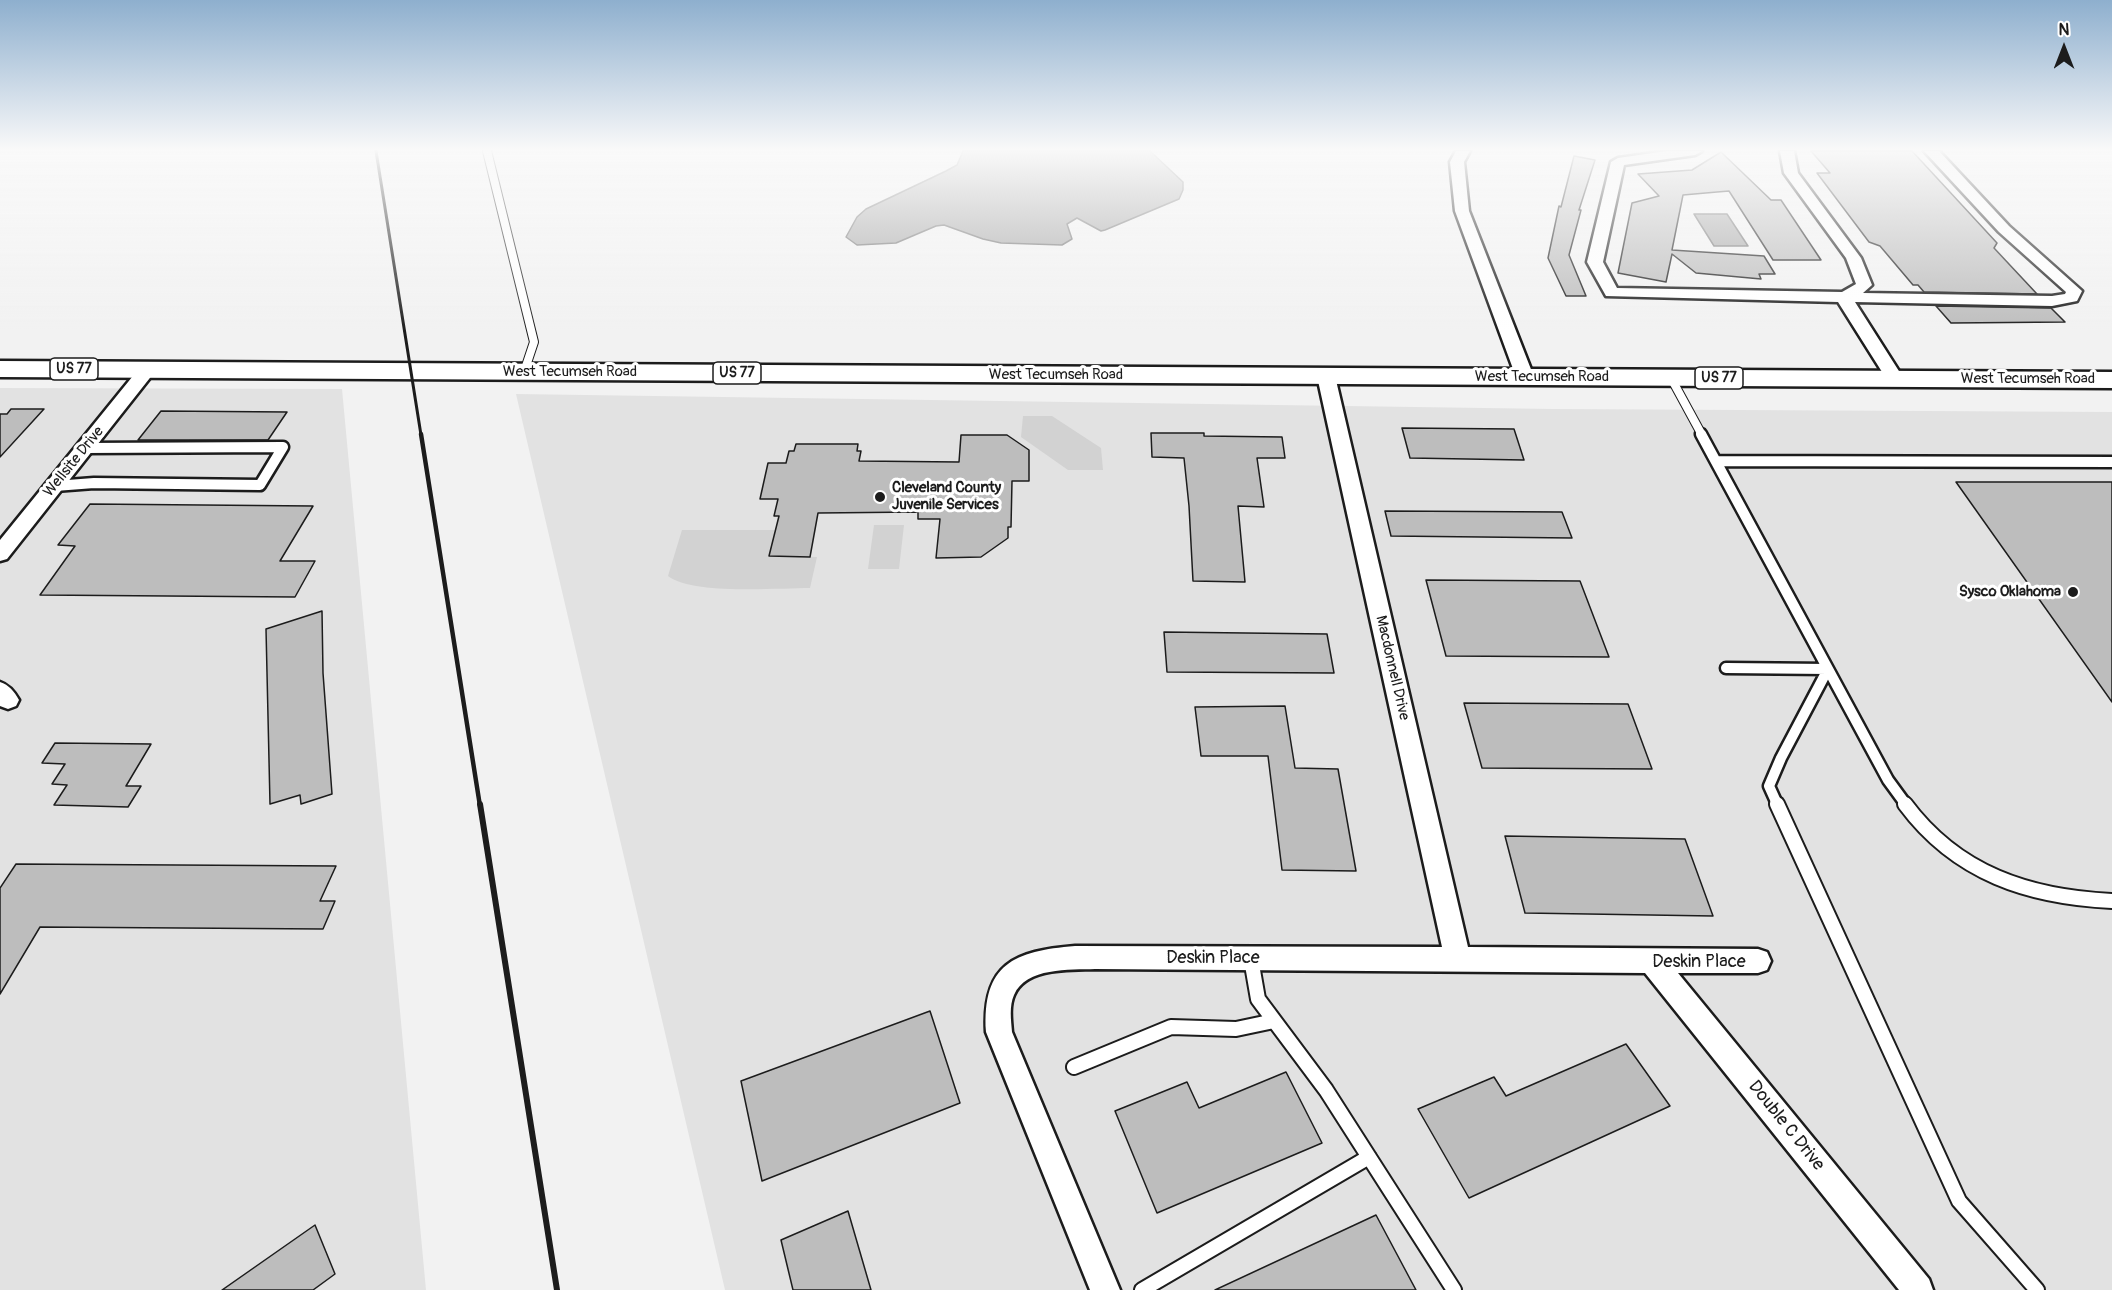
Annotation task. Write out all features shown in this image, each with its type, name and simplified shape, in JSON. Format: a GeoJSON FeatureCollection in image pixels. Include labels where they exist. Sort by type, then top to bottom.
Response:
{"type":"FeatureCollection","features":[{"type":"Feature","properties":{"kind":"main road","name":"West Tecumseh Road"},"geometry":{"type":"LineString","coordinates":[[0,369],[2112,380]]}},
{"type":"Feature","properties":{"kind":"street"},"geometry":{"type":"LineString","coordinates":[[1462,211],[1525,377]]}},
{"type":"Feature","properties":{"kind":"street"},"geometry":{"type":"LineString","coordinates":[[1607,211],[1595,262],[1612,293],[2052,301],[2070,298],[2074,291],[2004,229],[1987,211]]}},
{"type":"Feature","properties":{"kind":"street"},"geometry":{"type":"LineString","coordinates":[[1819,211],[1853,258],[1864,285],[1844,298]]}},
{"type":"Feature","properties":{"kind":"street"},"geometry":{"type":"LineString","coordinates":[[1844,298],[1895,379]]}},
{"type":"Feature","properties":{"kind":"street","name":"Wellsite Drive"},"geometry":{"type":"LineString","coordinates":[[0,554],[147,370]]}},
{"type":"Feature","properties":{"kind":"street","name":"Macdonnell Drive"},"geometry":{"type":"LineString","coordinates":[[1326,376],[1458,960]]}},
{"type":"Feature","properties":{"kind":"street","name":"Deskin Place"},"geometry":{"type":"LineString","coordinates":[[1105,1290],[999,1032],[997,1003],[1001,992],[1014,973],[1022,967],[1039,961],[1095,957],[1758,962]]}},
{"type":"Feature","properties":{"kind":"street","name":"Double C Drive"},"geometry":{"type":"LineString","coordinates":[[1653,962],[1918,1290]]}},
{"type":"Feature","properties":{"kind":"lane"},"geometry":{"type":"LineString","coordinates":[[502,211],[534,342],[524,372]]}},
{"type":"Feature","properties":{"kind":"lane"},"geometry":{"type":"LineString","coordinates":[[1671,378],[1888,780],[1934,838],[1979,872],[2038,891],[2096,901],[2112,901]]}},
{"type":"Feature","properties":{"kind":"lane"},"geometry":{"type":"LineString","coordinates":[[55,486],[94,483],[260,485],[283,447],[85,448]]}},
{"type":"Feature","properties":{"kind":"lane"},"geometry":{"type":"LineString","coordinates":[[1716,461],[2112,462]]}},
{"type":"Feature","properties":{"kind":"lane"},"geometry":{"type":"LineString","coordinates":[[1726,668],[1828,669]]}},
{"type":"Feature","properties":{"kind":"lane"},"geometry":{"type":"LineString","coordinates":[[1828,669],[1781,758],[1769,786],[1959,1201],[2037,1290]]}},
{"type":"Feature","properties":{"kind":"lane"},"geometry":{"type":"LineString","coordinates":[[1251,958],[1258,999],[1326,1090],[1454,1290]]}},
{"type":"Feature","properties":{"kind":"lane"},"geometry":{"type":"LineString","coordinates":[[1074,1067],[1172,1027],[1236,1029],[1275,1021]]}},
{"type":"Feature","properties":{"kind":"lane"},"geometry":{"type":"LineString","coordinates":[[1142,1290],[1369,1157]]}},
{"type":"Feature","properties":{"kind":"shaded area"},"geometry":{"type":"Polygon","coordinates":[[[864,211],[1150,211],[1101,231],[1077,218],[1067,224],[1072,239],[1062,245],[1001,243],[944,225],[936,226],[896,243],[857,245],[846,237],[857,217],[864,211]]]}},
{"type":"Feature","properties":{"kind":"shaded area"},"geometry":{"type":"Polygon","coordinates":[[[1694,214],[1727,214],[1748,246],[1714,246],[1694,214]]]}},
{"type":"Feature","properties":{"kind":"shaded area"},"geometry":{"type":"Polygon","coordinates":[[[0,388],[342,389],[426,1290],[0,1290],[0,388]]]}},
{"type":"Feature","properties":{"kind":"shaded area"},"geometry":{"type":"Polygon","coordinates":[[[516,394],[1553,409],[2112,412],[2112,1290],[725,1290],[516,394]]]}},
{"type":"Feature","properties":{"kind":"shaded area"},"geometry":{"type":"Polygon","coordinates":[[[1023,416],[1052,416],[1101,448],[1103,470],[1068,470],[1021,437],[1023,416]]]}},
{"type":"Feature","properties":{"kind":"shaded area"},"geometry":{"type":"Polygon","coordinates":[[[874,525],[904,525],[899,569],[868,569],[874,525]]]}},
{"type":"Feature","properties":{"kind":"shaded area"},"geometry":{"type":"Polygon","coordinates":[[[682,530],[775,530],[770,556],[817,557],[810,588],[736,589],[696,586],[680,582],[668,576],[682,530]]]}},
{"type":"Feature","properties":{"kind":"building"},"geometry":{"type":"Polygon","coordinates":[[[1558,211],[1581,211],[1569,255],[1586,296],[1566,296],[1548,258],[1558,211]]]}},
{"type":"Feature","properties":{"kind":"building"},"geometry":{"type":"Polygon","coordinates":[[[1630,211],[1680,211],[1672,250],[1764,256],[1775,274],[1759,274],[1761,279],[1696,273],[1672,254],[1666,282],[1618,273],[1630,211]]]}},
{"type":"Feature","properties":{"kind":"building"},"geometry":{"type":"Polygon","coordinates":[[[1742,211],[1788,211],[1821,260],[1773,260],[1742,211]]]}},
{"type":"Feature","properties":{"kind":"building"},"geometry":{"type":"Polygon","coordinates":[[[1846,211],[1968,211],[1997,243],[1994,248],[2037,294],[1924,292],[1918,285],[1913,285],[1880,246],[1869,242],[1846,211]]]}},
{"type":"Feature","properties":{"kind":"building"},"geometry":{"type":"Polygon","coordinates":[[[1936,306],[2051,308],[2065,322],[1951,323],[1936,306]]]}},
{"type":"Feature","properties":{"kind":"building"},"geometry":{"type":"Polygon","coordinates":[[[11,409],[44,409],[0,457],[0,414],[7,414],[11,409]]]}},
{"type":"Feature","properties":{"kind":"building"},"geometry":{"type":"Polygon","coordinates":[[[161,411],[287,412],[268,440],[138,440],[161,411]]]}},
{"type":"Feature","properties":{"kind":"building"},"geometry":{"type":"Polygon","coordinates":[[[1402,428],[1514,429],[1524,460],[1410,458],[1402,428]]]}},
{"type":"Feature","properties":{"kind":"building"},"geometry":{"type":"Polygon","coordinates":[[[1151,433],[1282,437],[1285,458],[1257,458],[1264,507],[1238,506],[1245,582],[1193,581],[1184,458],[1152,457],[1151,433]]]}},
{"type":"Feature","properties":{"kind":"building","name":"Cleveland County Juvenile Services"},"geometry":{"type":"Polygon","coordinates":[[[961,435],[1007,435],[1029,450],[1029,481],[1012,481],[1011,527],[1008,527],[1008,538],[981,557],[936,558],[940,519],[918,519],[918,512],[818,513],[810,557],[769,556],[779,516],[774,516],[778,499],[760,499],[768,463],[786,463],[789,451],[794,451],[796,444],[858,444],[857,451],[861,451],[859,461],[959,462],[961,435]]]}},
{"type":"Feature","properties":{"kind":"building","name":"Sysco Oklahoma"},"geometry":{"type":"Polygon","coordinates":[[[1956,482],[2112,482],[2112,702],[1956,482]]]}},
{"type":"Feature","properties":{"kind":"building"},"geometry":{"type":"Polygon","coordinates":[[[90,504],[313,506],[280,561],[315,561],[295,597],[40,595],[75,546],[58,545],[90,504]]]}},
{"type":"Feature","properties":{"kind":"building"},"geometry":{"type":"Polygon","coordinates":[[[1385,511],[1562,512],[1572,538],[1391,536],[1385,511]]]}},
{"type":"Feature","properties":{"kind":"building"},"geometry":{"type":"Polygon","coordinates":[[[1426,580],[1580,581],[1609,657],[1446,656],[1426,580]]]}},
{"type":"Feature","properties":{"kind":"building"},"geometry":{"type":"Polygon","coordinates":[[[322,611],[323,673],[332,794],[301,804],[300,795],[270,804],[266,629],[322,611]]]}},
{"type":"Feature","properties":{"kind":"building"},"geometry":{"type":"Polygon","coordinates":[[[1164,632],[1327,634],[1334,673],[1167,672],[1164,632]]]}},
{"type":"Feature","properties":{"kind":"building"},"geometry":{"type":"Polygon","coordinates":[[[1464,703],[1628,704],[1652,769],[1482,768],[1464,703]]]}},
{"type":"Feature","properties":{"kind":"building"},"geometry":{"type":"Polygon","coordinates":[[[1285,706],[1295,768],[1338,769],[1356,871],[1282,870],[1268,756],[1201,756],[1195,707],[1285,706]]]}},
{"type":"Feature","properties":{"kind":"building"},"geometry":{"type":"Polygon","coordinates":[[[55,743],[151,744],[126,786],[141,786],[128,807],[54,805],[67,785],[52,784],[65,764],[42,763],[55,743]]]}},
{"type":"Feature","properties":{"kind":"building"},"geometry":{"type":"Polygon","coordinates":[[[1505,836],[1685,839],[1713,916],[1525,913],[1505,836]]]}},
{"type":"Feature","properties":{"kind":"building"},"geometry":{"type":"Polygon","coordinates":[[[16,864],[336,866],[320,901],[335,901],[323,929],[40,927],[0,994],[0,888],[16,864]]]}},
{"type":"Feature","properties":{"kind":"building"},"geometry":{"type":"Polygon","coordinates":[[[930,1011],[960,1103],[762,1181],[741,1081],[930,1011]]]}},
{"type":"Feature","properties":{"kind":"building"},"geometry":{"type":"Polygon","coordinates":[[[1626,1044],[1670,1106],[1469,1198],[1418,1109],[1494,1077],[1506,1096],[1626,1044]]]}},
{"type":"Feature","properties":{"kind":"building"},"geometry":{"type":"Polygon","coordinates":[[[1286,1072],[1322,1143],[1157,1213],[1115,1111],[1187,1082],[1199,1108],[1286,1072]]]}},
{"type":"Feature","properties":{"kind":"building"},"geometry":{"type":"Polygon","coordinates":[[[848,1211],[871,1290],[793,1290],[781,1240],[848,1211]]]}},
{"type":"Feature","properties":{"kind":"building"},"geometry":{"type":"Polygon","coordinates":[[[1376,1215],[1416,1290],[1215,1290],[1376,1215]]]}},
{"type":"Feature","properties":{"kind":"building"},"geometry":{"type":"Polygon","coordinates":[[[315,1225],[335,1274],[313,1290],[222,1290],[315,1225]]]}},
{"type":"Feature","properties":{"kind":"railway"},"geometry":{"type":"LineString","coordinates":[[386,211],[421,435]]}},
{"type":"Feature","properties":{"kind":"railway"},"geometry":{"type":"LineString","coordinates":[[421,434],[480,806]]}},
{"type":"Feature","properties":{"kind":"railway"},"geometry":{"type":"LineString","coordinates":[[480,804],[557,1290]]}},
{"type":"Feature","properties":{"kind":"place","name":"Cleveland County Juvenile Services"},"geometry":{"type":"Point","coordinates":[880,497]}},
{"type":"Feature","properties":{"kind":"place","name":"Sysco Oklahoma"},"geometry":{"type":"Point","coordinates":[2073,592]}}]}
